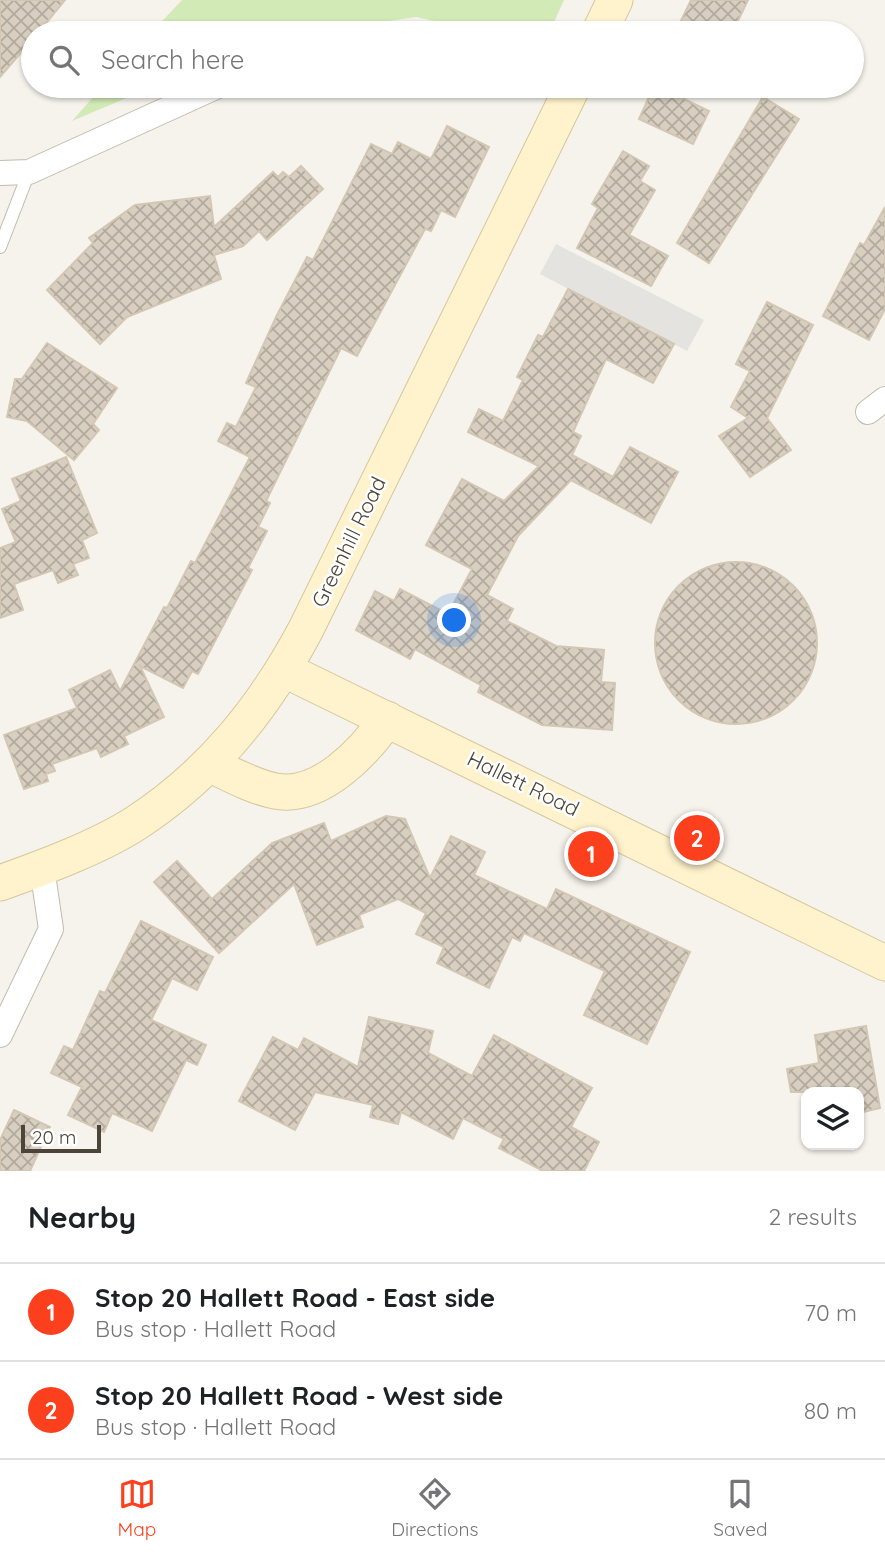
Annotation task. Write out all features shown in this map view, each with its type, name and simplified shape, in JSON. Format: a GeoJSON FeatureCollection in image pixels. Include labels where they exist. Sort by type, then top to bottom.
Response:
{"type":"FeatureCollection","features":[{"type":"Feature","properties":{"kind":"main road"},"geometry":{"type":"LineString","coordinates":[[604,21],[615,0]]}},
{"type":"Feature","properties":{"kind":"main road","name":"Greenhill Road"},"geometry":{"type":"LineString","coordinates":[[0,883],[42,868],[135,823],[211,765],[256,713],[285,670],[567,98]]}},
{"type":"Feature","properties":{"kind":"main road","name":"Hallett Road"},"geometry":{"type":"LineString","coordinates":[[285,670],[885,962]]}},
{"type":"Feature","properties":{"kind":"main road"},"geometry":{"type":"LineString","coordinates":[[211,765],[277,792],[307,789],[342,770],[366,749],[387,719]]}},
{"type":"Feature","properties":{"kind":"street"},"geometry":{"type":"LineString","coordinates":[[0,173],[29,172],[192,98]]}},
{"type":"Feature","properties":{"kind":"street"},"geometry":{"type":"LineString","coordinates":[[0,1035],[51,929],[42,868]]}},
{"type":"Feature","properties":{"kind":"lane"},"geometry":{"type":"LineString","coordinates":[[0,247],[29,172]]}},
{"type":"Feature","properties":{"kind":"green space"},"geometry":{"type":"Polygon","coordinates":[[[182,0],[564,0],[554,21],[434,21],[416,17],[390,21],[162,21],[182,0]]]}},
{"type":"Feature","properties":{"kind":"green space"},"geometry":{"type":"Polygon","coordinates":[[[92,98],[127,98],[72,121],[92,98]]]}},
{"type":"Feature","properties":{"kind":"shaded area"},"geometry":{"type":"Polygon","coordinates":[[[556,244],[704,320],[687,351],[540,274],[556,244]]]}},
{"type":"Feature","properties":{"kind":"building"},"geometry":{"type":"Polygon","coordinates":[[[0,0],[65,0],[48,21],[21,21],[21,53],[0,77],[0,0]]]}},
{"type":"Feature","properties":{"kind":"building"},"geometry":{"type":"Polygon","coordinates":[[[691,0],[748,0],[738,21],[681,21],[691,0]]]}},
{"type":"Feature","properties":{"kind":"building"},"geometry":{"type":"Polygon","coordinates":[[[649,98],[685,98],[709,111],[693,144],[639,119],[649,98]]]}},
{"type":"Feature","properties":{"kind":"building"},"geometry":{"type":"Polygon","coordinates":[[[762,98],[799,119],[709,263],[677,243],[762,98]]]}},
{"type":"Feature","properties":{"kind":"building"},"geometry":{"type":"Polygon","coordinates":[[[447,126],[489,147],[455,217],[441,210],[431,231],[425,229],[357,356],[341,348],[266,501],[270,503],[258,527],[267,531],[248,568],[252,570],[198,674],[192,671],[183,688],[140,666],[164,717],[124,736],[128,744],[101,757],[97,748],[52,764],[55,771],[46,774],[48,781],[24,789],[4,735],[77,708],[69,690],[110,670],[120,691],[164,607],[167,608],[191,561],[195,563],[250,457],[218,441],[227,423],[236,427],[256,387],[246,383],[276,317],[307,257],[313,260],[371,144],[392,154],[398,142],[431,159],[447,126]]]}},
{"type":"Feature","properties":{"kind":"building"},"geometry":{"type":"Polygon","coordinates":[[[623,151],[649,166],[640,181],[655,190],[629,235],[668,256],[651,286],[577,248],[598,208],[592,204],[623,151]]]}},
{"type":"Feature","properties":{"kind":"building"},"geometry":{"type":"Polygon","coordinates":[[[301,166],[323,189],[267,240],[259,231],[243,246],[214,255],[221,279],[127,317],[100,344],[47,290],[93,243],[89,238],[135,205],[210,196],[214,227],[273,172],[278,177],[283,172],[289,177],[301,166]]]}},
{"type":"Feature","properties":{"kind":"building"},"geometry":{"type":"Polygon","coordinates":[[[885,207],[885,309],[869,340],[823,316],[860,243],[864,245],[885,207]]]}},
{"type":"Feature","properties":{"kind":"building"},"geometry":{"type":"Polygon","coordinates":[[[568,289],[674,344],[653,383],[606,359],[573,432],[581,436],[572,455],[613,477],[630,447],[678,472],[651,523],[571,480],[518,536],[487,595],[513,609],[507,621],[556,646],[604,650],[601,682],[615,683],[612,730],[542,725],[478,692],[481,685],[415,649],[410,659],[356,630],[375,591],[394,601],[400,589],[448,614],[472,569],[426,545],[462,479],[504,501],[539,466],[468,432],[479,409],[503,421],[523,380],[517,377],[538,335],[543,337],[568,289]]]}},
{"type":"Feature","properties":{"kind":"building"},"geometry":{"type":"Polygon","coordinates":[[[767,302],[813,325],[767,418],[791,450],[750,477],[719,436],[748,418],[731,407],[750,371],[736,364],[767,302]]]}},
{"type":"Feature","properties":{"kind":"building"},"geometry":{"type":"Polygon","coordinates":[[[47,343],[117,388],[93,424],[99,430],[74,460],[27,421],[7,417],[15,379],[22,379],[47,343]]]}},
{"type":"Feature","properties":{"kind":"building"},"geometry":{"type":"Polygon","coordinates":[[[66,457],[97,533],[82,540],[89,558],[73,564],[78,575],[58,583],[53,570],[14,584],[23,610],[0,618],[0,548],[16,542],[2,509],[21,501],[12,479],[66,457]]]}},
{"type":"Feature","properties":{"kind":"building"},"geometry":{"type":"Polygon","coordinates":[[[736,562],[767,569],[793,586],[810,612],[817,643],[810,674],[793,700],[767,717],[736,724],[705,717],[679,700],[662,674],[655,643],[662,612],[679,586],[705,569],[736,562]]]}},
{"type":"Feature","properties":{"kind":"building"},"geometry":{"type":"Polygon","coordinates":[[[386,816],[405,819],[430,878],[451,836],[485,852],[474,875],[547,909],[556,889],[690,952],[647,1044],[584,1015],[605,971],[524,933],[520,941],[512,937],[489,988],[437,963],[444,947],[416,934],[426,913],[398,899],[359,915],[363,927],[317,945],[294,884],[219,953],[154,882],[177,861],[212,899],[272,843],[324,823],[331,841],[386,816]]]}},
{"type":"Feature","properties":{"kind":"building"},"geometry":{"type":"Polygon","coordinates":[[[141,921],[213,957],[197,990],[172,978],[151,1020],[206,1045],[197,1065],[186,1060],[152,1131],[112,1113],[104,1132],[68,1115],[82,1087],[51,1073],[64,1046],[73,1050],[100,991],[105,993],[141,921]]]}},
{"type":"Feature","properties":{"kind":"building"},"geometry":{"type":"Polygon","coordinates":[[[369,1017],[433,1031],[428,1053],[472,1076],[494,1035],[592,1088],[571,1127],[599,1142],[584,1171],[543,1171],[499,1148],[504,1139],[463,1118],[453,1139],[401,1112],[398,1124],[370,1117],[373,1105],[315,1092],[295,1130],[239,1101],[273,1037],[298,1050],[304,1038],[358,1067],[369,1017]]]}},
{"type":"Feature","properties":{"kind":"building"},"geometry":{"type":"Polygon","coordinates":[[[866,1026],[880,1108],[864,1112],[864,1087],[801,1087],[801,1092],[791,1092],[787,1069],[819,1063],[815,1035],[866,1026]]]}},
{"type":"Feature","properties":{"kind":"building"},"geometry":{"type":"Polygon","coordinates":[[[14,1110],[50,1127],[30,1171],[0,1171],[0,1140],[14,1110]]]}},
{"type":"Feature","properties":{"kind":"place","name":"Stop 20 Hallett Road - West side"},"geometry":{"type":"Point","coordinates":[697,838]}},
{"type":"Feature","properties":{"kind":"place","name":"Stop 20 Hallett Road - East side"},"geometry":{"type":"Point","coordinates":[591,854]}}]}
